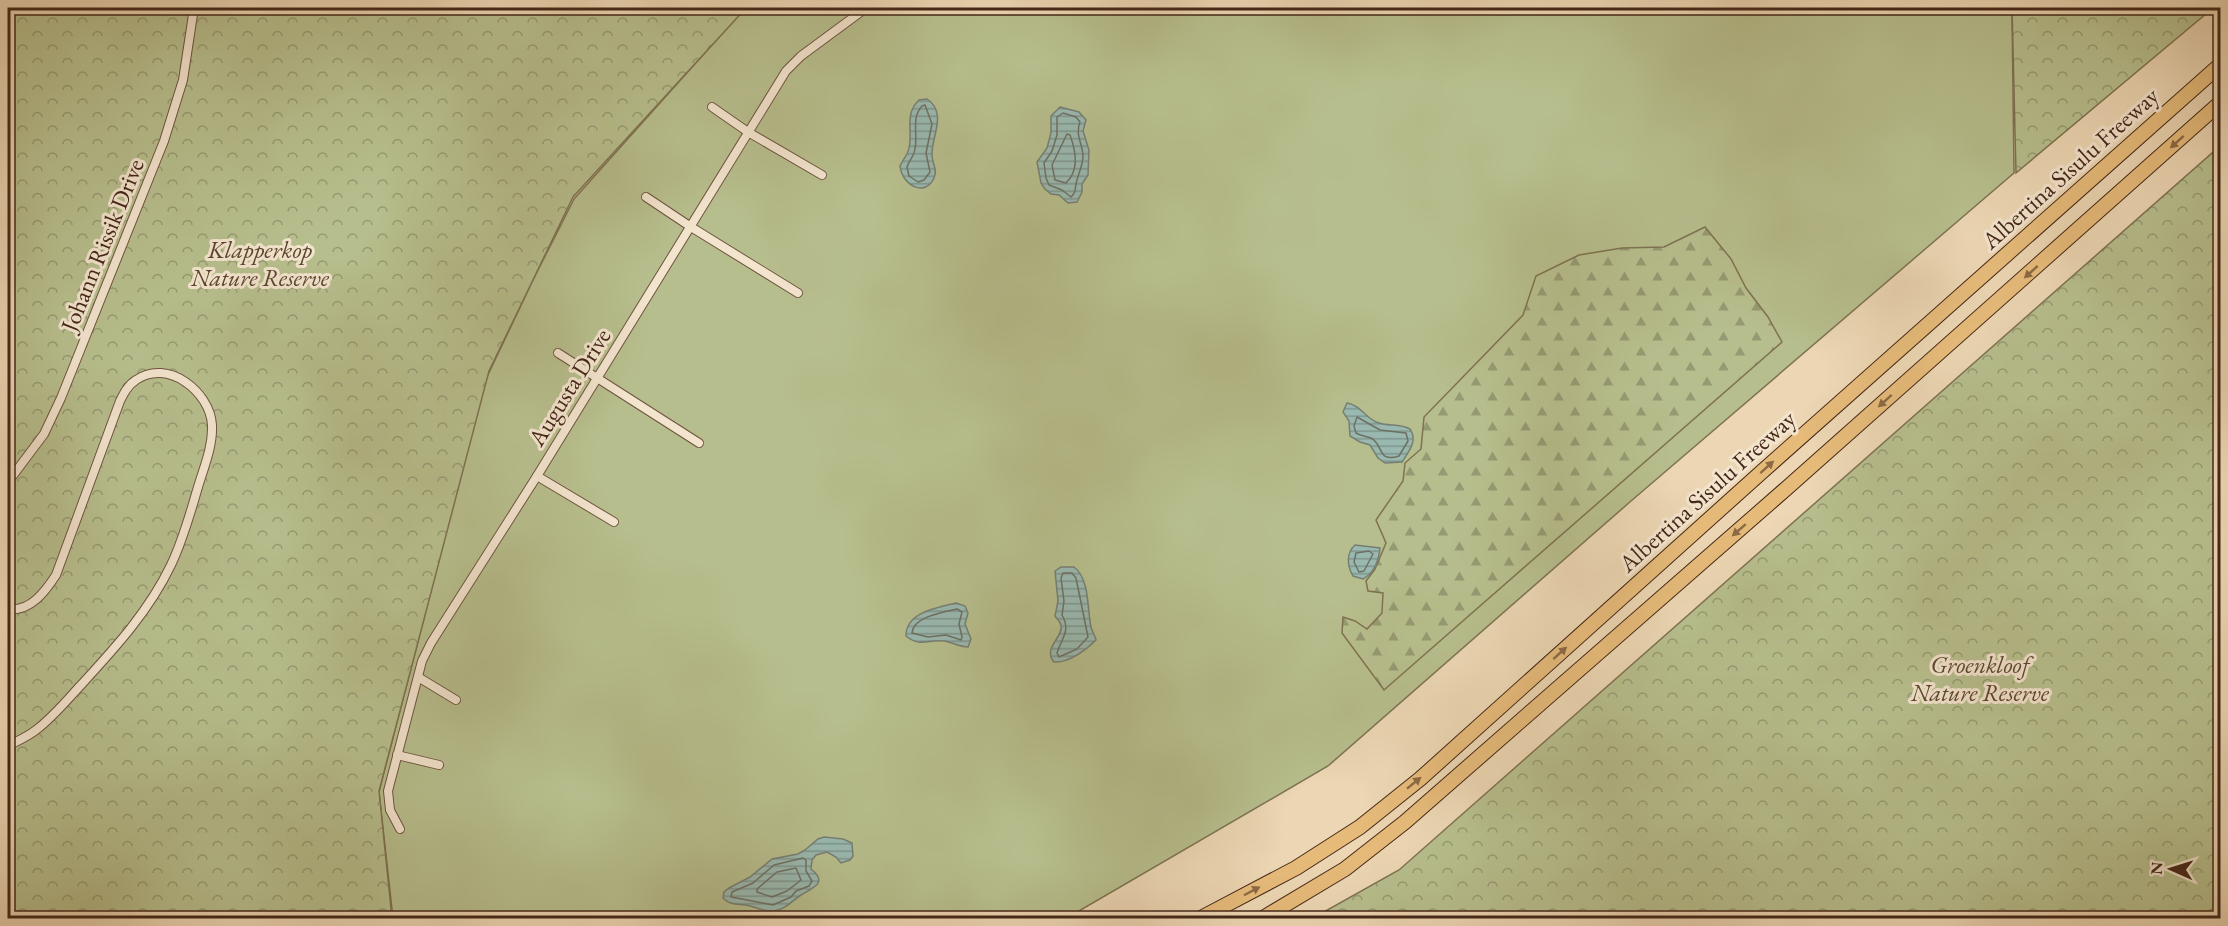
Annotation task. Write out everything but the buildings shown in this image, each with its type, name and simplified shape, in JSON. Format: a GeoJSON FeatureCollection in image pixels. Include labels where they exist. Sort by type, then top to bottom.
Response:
{"type":"FeatureCollection","features":[{"type":"Feature","properties":{"kind":"highway","name":"Albertina Sisulu Freeway"},"geometry":{"type":"LineString","coordinates":[[1201,918],[1296,868],[1360,827],[1420,779],[2220,65]]}},
{"type":"Feature","properties":{"kind":"highway","name":"Albertina Sisulu Freeway"},"geometry":{"type":"LineString","coordinates":[[1263,918],[1345,869],[1405,822],[1780,495],[2220,103]]}},
{"type":"Feature","properties":{"kind":"street","name":"Johann Rissik Drive"},"geometry":{"type":"LineString","coordinates":[[8,482],[44,434],[61,398],[164,141],[183,80],[194,8]]}},
{"type":"Feature","properties":{"kind":"street","name":"Augusta Drive"},"geometry":{"type":"LineString","coordinates":[[400,829],[390,810],[387,797],[422,661],[431,643],[793,63],[866,8]]}},
{"type":"Feature","properties":{"kind":"street"},"geometry":{"type":"LineString","coordinates":[[712,107],[748,132],[822,175]]}},
{"type":"Feature","properties":{"kind":"street"},"geometry":{"type":"LineString","coordinates":[[646,197],[798,293]]}},
{"type":"Feature","properties":{"kind":"street"},"geometry":{"type":"LineString","coordinates":[[558,353],[699,443]]}},
{"type":"Feature","properties":{"kind":"street"},"geometry":{"type":"LineString","coordinates":[[8,609],[14,610],[31,604],[45,594],[56,575],[116,410],[127,387],[137,379],[157,373],[171,375],[191,386],[205,400],[209,410],[212,441],[182,540],[171,565],[154,597],[116,647],[36,730],[8,746]]}},
{"type":"Feature","properties":{"kind":"street"},"geometry":{"type":"LineString","coordinates":[[537,476],[614,522]]}},
{"type":"Feature","properties":{"kind":"street"},"geometry":{"type":"LineString","coordinates":[[418,677],[456,700]]}},
{"type":"Feature","properties":{"kind":"street"},"geometry":{"type":"LineString","coordinates":[[397,755],[439,765]]}},
{"type":"Feature","properties":{"kind":"green space","name":"Klapperkop Nature Reserve"},"geometry":{"type":"Polygon","coordinates":[[[8,8],[746,8],[573,197],[489,371],[379,791],[392,918],[8,918],[8,8]]]}},
{"type":"Feature","properties":{"kind":"green space"},"geometry":{"type":"Polygon","coordinates":[[[745,8],[2012,8],[2014,173],[1631,501],[1328,766],[1067,918],[393,918],[379,792],[486,379],[574,199],[745,8]]]}},
{"type":"Feature","properties":{"kind":"green space"},"geometry":{"type":"Polygon","coordinates":[[[2012,8],[2213,8],[2016,173],[2012,8]]]}},
{"type":"Feature","properties":{"kind":"green space","name":"Groenkloof Nature Reserve"},"geometry":{"type":"Polygon","coordinates":[[[2220,146],[2220,918],[1313,918],[1399,870],[2220,146]]]}},
{"type":"Feature","properties":{"kind":"green space"},"geometry":{"type":"Polygon","coordinates":[[[1705,227],[1731,259],[1746,288],[1768,317],[1782,342],[1384,690],[1342,633],[1343,617],[1367,629],[1382,613],[1383,593],[1368,591],[1366,581],[1375,569],[1386,543],[1376,520],[1403,481],[1405,463],[1421,449],[1424,417],[1523,315],[1536,276],[1579,255],[1622,248],[1664,247],[1705,227]]]}},
{"type":"Feature","properties":{"kind":"water"},"geometry":{"type":"Polygon","coordinates":[[[927,99],[933,105],[938,118],[932,148],[935,172],[930,184],[920,188],[914,187],[905,179],[900,166],[908,153],[910,117],[914,105],[919,100],[927,99]]]}},
{"type":"Feature","properties":{"kind":"water"},"geometry":{"type":"Polygon","coordinates":[[[1060,107],[1079,112],[1086,120],[1083,131],[1089,150],[1088,175],[1082,184],[1082,192],[1077,202],[1068,203],[1059,195],[1051,194],[1045,189],[1041,183],[1037,162],[1047,148],[1051,133],[1051,116],[1060,107]]]}},
{"type":"Feature","properties":{"kind":"water"},"geometry":{"type":"Polygon","coordinates":[[[1347,403],[1355,406],[1376,422],[1410,429],[1413,442],[1402,462],[1385,463],[1378,458],[1370,445],[1350,436],[1349,421],[1343,412],[1347,403]]]}},
{"type":"Feature","properties":{"kind":"water"},"geometry":{"type":"Polygon","coordinates":[[[1355,545],[1380,548],[1375,566],[1363,579],[1353,576],[1348,560],[1355,545]]]}},
{"type":"Feature","properties":{"kind":"water"},"geometry":{"type":"Polygon","coordinates":[[[1061,567],[1074,567],[1083,579],[1091,627],[1096,640],[1071,658],[1054,662],[1050,652],[1061,629],[1061,624],[1055,616],[1058,601],[1055,571],[1061,567]]]}},
{"type":"Feature","properties":{"kind":"water"},"geometry":{"type":"Polygon","coordinates":[[[956,603],[965,606],[968,613],[965,624],[971,639],[968,647],[944,641],[916,642],[906,636],[907,628],[917,616],[932,609],[956,603]]]}},
{"type":"Feature","properties":{"kind":"water"},"geometry":{"type":"Polygon","coordinates":[[[824,837],[843,839],[852,843],[853,856],[850,860],[841,863],[827,852],[816,855],[812,860],[811,869],[819,878],[819,882],[785,907],[766,911],[731,903],[723,898],[724,892],[729,888],[750,877],[772,859],[798,854],[824,837]]]}}]}
